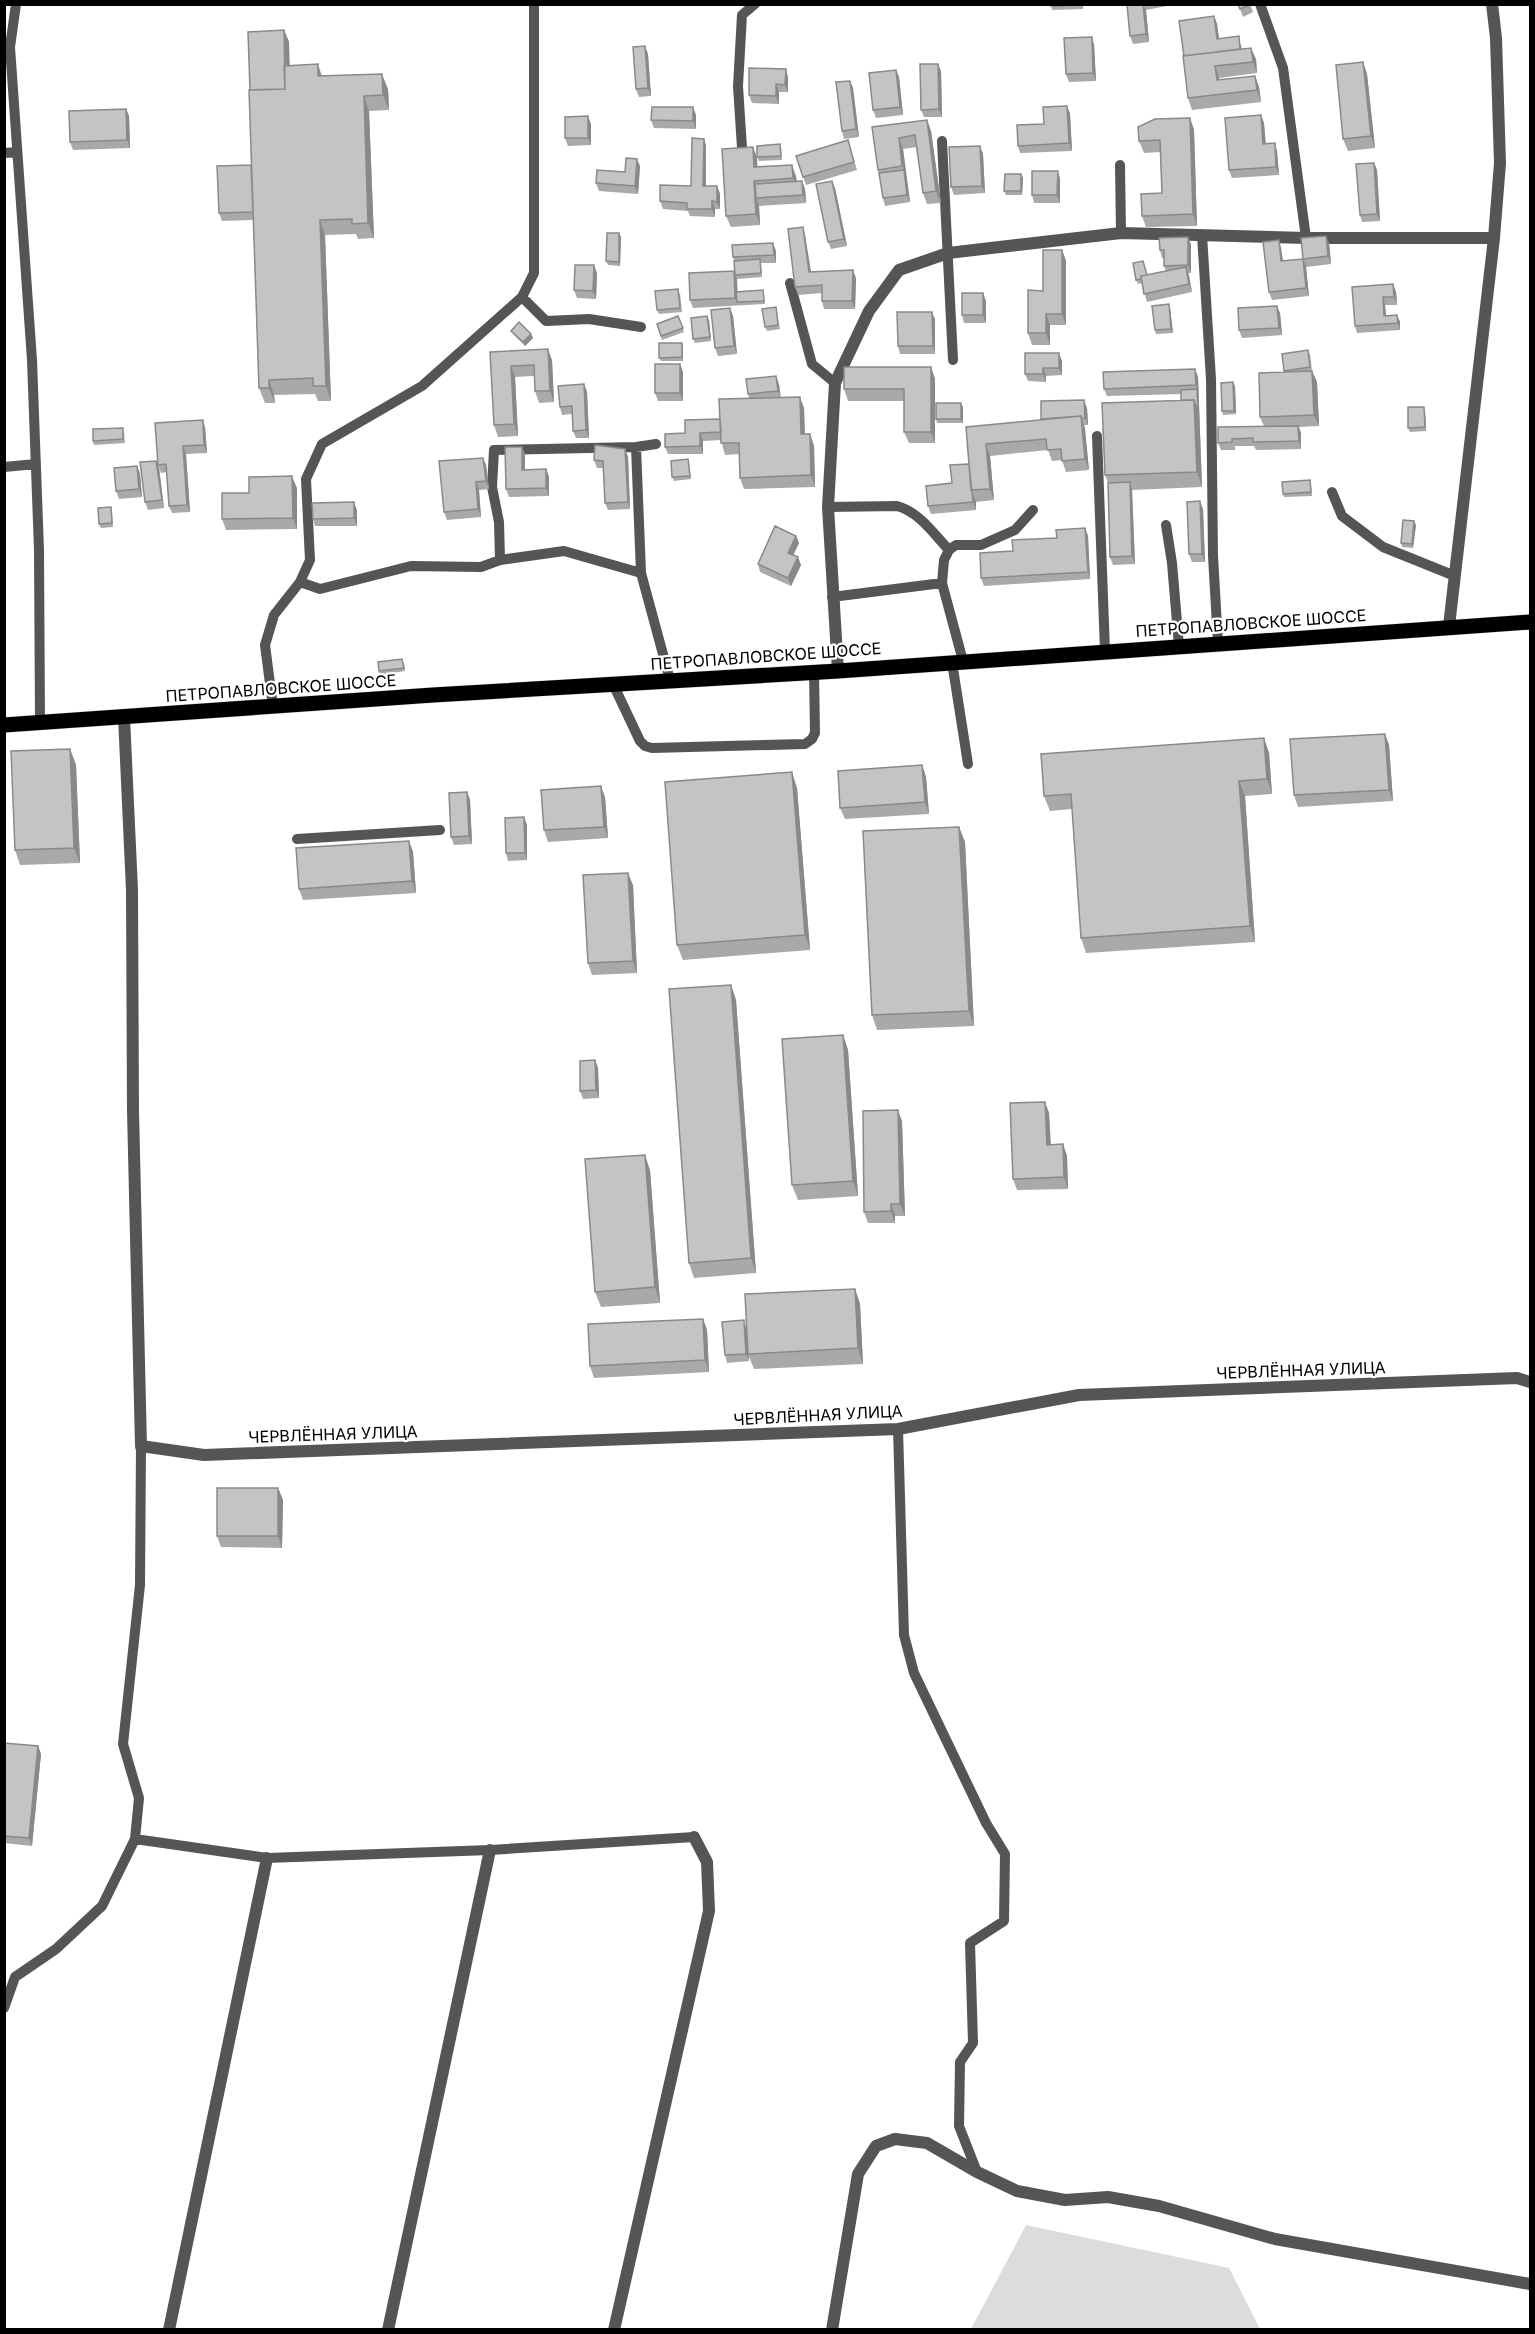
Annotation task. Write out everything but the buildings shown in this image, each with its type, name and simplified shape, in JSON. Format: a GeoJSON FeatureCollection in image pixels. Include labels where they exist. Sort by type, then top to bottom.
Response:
{"type":"FeatureCollection","features":[{"type":"Feature","properties":{"kind":"main road","name":"ПЕТРОПАВЛОВСКОЕ ШОССЕ"},"geometry":{"type":"LineString","coordinates":[[4,725],[670,680],[838,671],[1530,622]]}},
{"type":"Feature","properties":{"kind":"street"},"geometry":{"type":"LineString","coordinates":[[1449,626],[1494,238],[1500,163],[1496,38],[1492,4]]}},
{"type":"Feature","properties":{"kind":"street"},"geometry":{"type":"LineString","coordinates":[[838,671],[828,507],[835,383],[869,311],[899,270],[948,253],[1121,233],[1306,238],[1494,238]]}},
{"type":"Feature","properties":{"kind":"street"},"geometry":{"type":"LineString","coordinates":[[124,717],[132,890],[141,1446]]}},
{"type":"Feature","properties":{"kind":"street","name":"ЧЕРВЛЁННАЯ УЛИЦА"},"geometry":{"type":"LineString","coordinates":[[141,1446],[204,1455],[898,1429],[1078,1395],[1517,1378],[1530,1382]]}},
{"type":"Feature","properties":{"kind":"street"},"geometry":{"type":"LineString","coordinates":[[614,2330],[709,1911],[707,1862],[694,1837]]}},
{"type":"Feature","properties":{"kind":"street"},"geometry":{"type":"LineString","coordinates":[[388,2330],[490,1850]]}},
{"type":"Feature","properties":{"kind":"street"},"geometry":{"type":"LineString","coordinates":[[169,2330],[267,1858]]}},
{"type":"Feature","properties":{"kind":"street"},"geometry":{"type":"LineString","coordinates":[[832,2330],[858,2174],[876,2146],[895,2139],[927,2143],[977,2172],[1017,2191],[1065,2200],[1108,2197],[1159,2206],[1275,2239],[1530,2284]]}},
{"type":"Feature","properties":{"kind":"lane"},"geometry":{"type":"LineString","coordinates":[[16,4],[7,43],[32,360],[40,723]]}},
{"type":"Feature","properties":{"kind":"lane"},"geometry":{"type":"LineString","coordinates":[[273,707],[265,645],[274,615],[300,582],[310,560],[306,479],[322,444],[422,386],[522,297],[534,273],[534,4]]}},
{"type":"Feature","properties":{"kind":"lane"},"geometry":{"type":"LineString","coordinates":[[742,148],[738,86],[742,15],[755,4]]}},
{"type":"Feature","properties":{"kind":"lane"},"geometry":{"type":"LineString","coordinates":[[1260,4],[1283,68],[1306,238]]}},
{"type":"Feature","properties":{"kind":"lane"},"geometry":{"type":"LineString","coordinates":[[942,141],[954,360]]}},
{"type":"Feature","properties":{"kind":"lane"},"geometry":{"type":"LineString","coordinates":[[4,153],[17,152]]}},
{"type":"Feature","properties":{"kind":"lane"},"geometry":{"type":"LineString","coordinates":[[1120,165],[1121,233]]}},
{"type":"Feature","properties":{"kind":"lane"},"geometry":{"type":"LineString","coordinates":[[1202,235],[1211,379],[1213,556],[1218,643]]}},
{"type":"Feature","properties":{"kind":"lane"},"geometry":{"type":"LineString","coordinates":[[790,283],[812,364],[835,383]]}},
{"type":"Feature","properties":{"kind":"lane"},"geometry":{"type":"LineString","coordinates":[[522,297],[546,321],[589,319],[641,327]]}},
{"type":"Feature","properties":{"kind":"lane"},"geometry":{"type":"LineString","coordinates":[[1097,436],[1105,651]]}},
{"type":"Feature","properties":{"kind":"lane"},"geometry":{"type":"LineString","coordinates":[[500,560],[499,522],[492,486],[494,450],[636,447],[656,444]]}},
{"type":"Feature","properties":{"kind":"lane"},"geometry":{"type":"LineString","coordinates":[[636,447],[641,573],[670,680]]}},
{"type":"Feature","properties":{"kind":"lane"},"geometry":{"type":"LineString","coordinates":[[4,467],[36,464]]}},
{"type":"Feature","properties":{"kind":"lane"},"geometry":{"type":"LineString","coordinates":[[1332,492],[1342,516],[1383,548],[1455,576]]}},
{"type":"Feature","properties":{"kind":"lane"},"geometry":{"type":"LineString","coordinates":[[828,507],[897,506],[907,508],[915,513],[949,550]]}},
{"type":"Feature","properties":{"kind":"lane"},"geometry":{"type":"LineString","coordinates":[[968,764],[958,662],[942,583],[944,560],[949,550],[956,545],[981,545],[1015,530],[1033,510]]}},
{"type":"Feature","properties":{"kind":"lane"},"geometry":{"type":"LineString","coordinates":[[1166,525],[1172,563],[1179,646]]}},
{"type":"Feature","properties":{"kind":"lane"},"geometry":{"type":"LineString","coordinates":[[300,582],[320,589],[411,566],[480,567],[500,560],[564,551],[641,573]]}},
{"type":"Feature","properties":{"kind":"lane"},"geometry":{"type":"LineString","coordinates":[[832,597],[942,583]]}},
{"type":"Feature","properties":{"kind":"lane"},"geometry":{"type":"LineString","coordinates":[[613,684],[640,741],[652,748],[805,744],[812,739],[815,733],[814,672]]}},
{"type":"Feature","properties":{"kind":"lane"},"geometry":{"type":"LineString","coordinates":[[297,839],[440,830]]}},
{"type":"Feature","properties":{"kind":"lane"},"geometry":{"type":"LineString","coordinates":[[898,1429],[903,1635],[914,1674],[986,1823],[1005,1854],[1004,1921],[970,1942],[973,2043],[960,2062],[959,2126],[977,2172]]}},
{"type":"Feature","properties":{"kind":"lane"},"geometry":{"type":"LineString","coordinates":[[4,2008],[15,1977],[56,1949],[102,1906],[135,1839],[139,1798],[123,1744],[140,1585],[141,1446]]}},
{"type":"Feature","properties":{"kind":"lane"},"geometry":{"type":"LineString","coordinates":[[135,1839],[267,1858],[490,1850],[694,1837]]}},
{"type":"Feature","properties":{"kind":"shaded area"},"geometry":{"type":"Polygon","coordinates":[[[1026,2225],[1229,2268],[1260,2329],[971,2329],[1026,2225]]]}}]}
